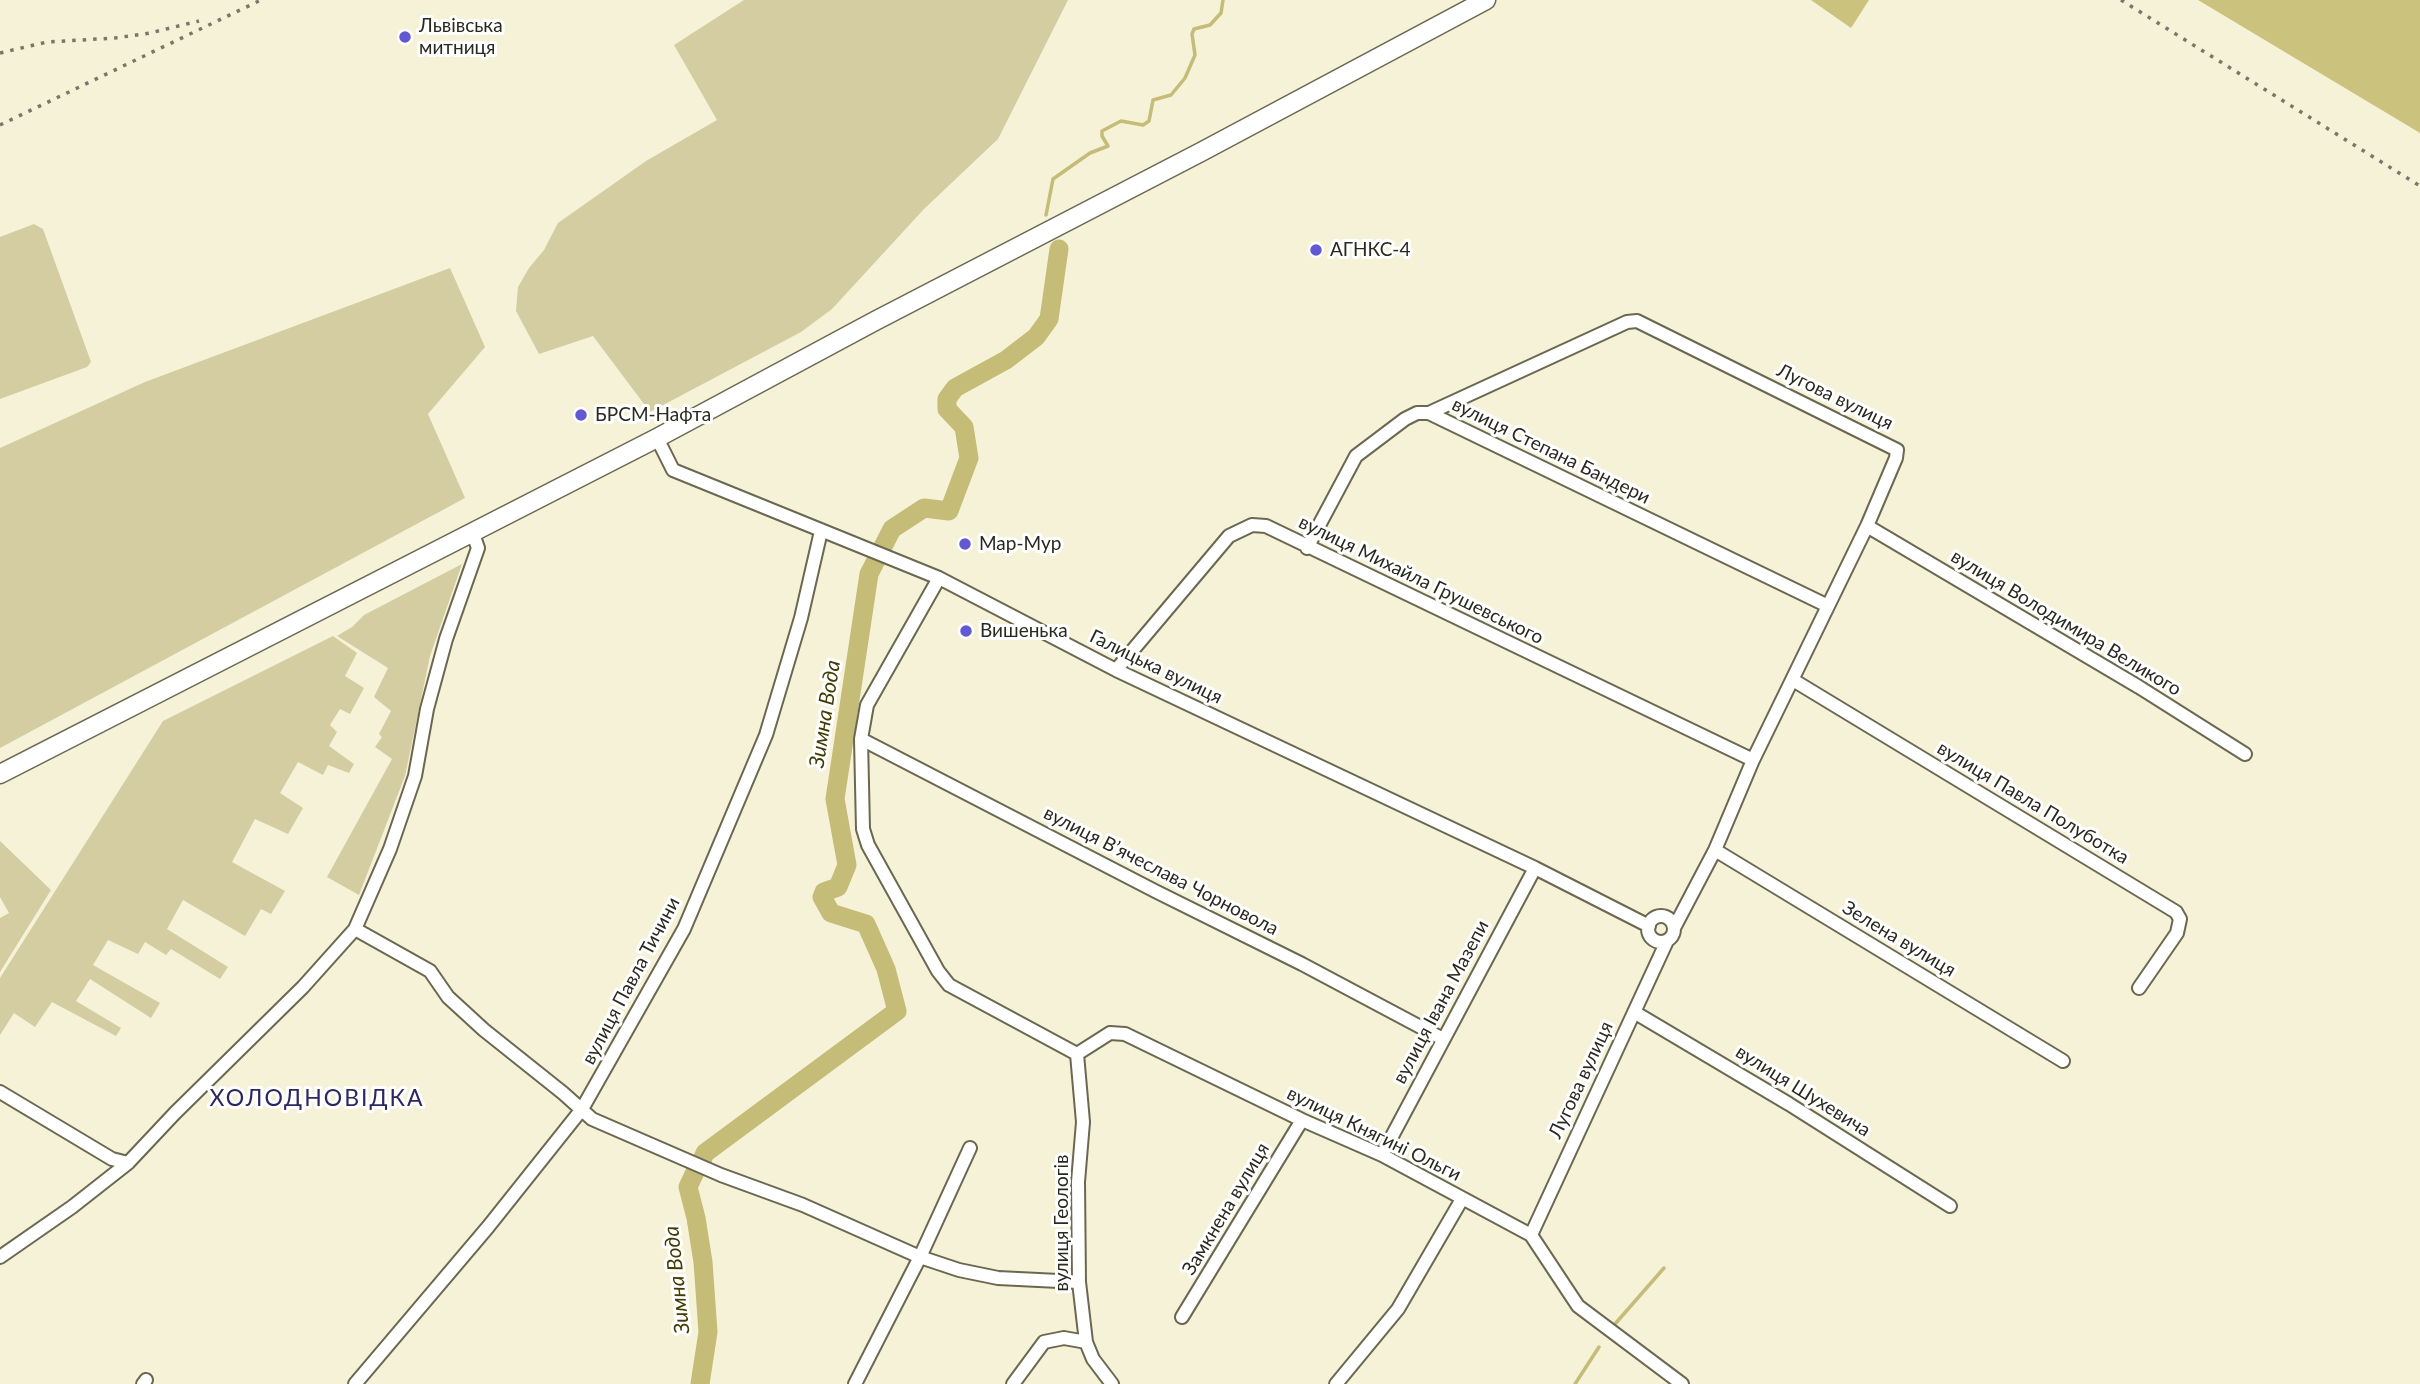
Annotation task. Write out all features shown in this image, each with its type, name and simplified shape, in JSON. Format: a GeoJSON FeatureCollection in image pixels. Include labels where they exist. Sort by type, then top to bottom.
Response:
{"type":"FeatureCollection","features":[{"type":"Feature","properties":{"kind":"highway"},"geometry":{"type":"LineString","coordinates":[[0,774],[657,438],[1486,0]]}},
{"type":"Feature","properties":{"kind":"street","name":"Лугова вулиця"},"geometry":{"type":"LineString","coordinates":[[1429,414],[1628,322],[1637,321],[1897,450],[1867,526],[1753,760],[1714,850],[1674,928]]}},
{"type":"Feature","properties":{"kind":"street","name":"вулиця Степана Бандери"},"geometry":{"type":"LineString","coordinates":[[1307,548],[1356,456],[1405,419],[1417,414],[1429,414],[1828,606]]}},
{"type":"Feature","properties":{"kind":"street","name":"Галицька вулиця"},"geometry":{"type":"LineString","coordinates":[[657,438],[673,470],[939,578],[1116,670],[1535,867],[1649,926]]}},
{"type":"Feature","properties":{"kind":"street","name":"вулиця Михайла Грушевського"},"geometry":{"type":"LineString","coordinates":[[1116,670],[1229,536],[1252,525],[1266,526],[1753,760]]}},
{"type":"Feature","properties":{"kind":"street","name":"вулиця Володимира Великого"},"geometry":{"type":"LineString","coordinates":[[1867,526],[2139,687],[2245,754]]}},
{"type":"Feature","properties":{"kind":"street"},"geometry":{"type":"LineString","coordinates":[[0,1256],[72,1208],[128,1163],[175,1113],[303,988],[355,929],[390,849],[415,776],[433,686],[446,639],[478,548],[472,531]]}},
{"type":"Feature","properties":{"kind":"street","name":"вулиця Павла Тичини"},"geometry":{"type":"LineString","coordinates":[[355,1384],[582,1109],[684,929],[766,736],[801,618],[821,531]]}},
{"type":"Feature","properties":{"kind":"street"},"geometry":{"type":"LineString","coordinates":[[939,578],[867,705],[861,739],[862,813],[867,845],[938,971],[949,985],[1077,1054]]}},
{"type":"Feature","properties":{"kind":"street","name":"вулиця Павла Полуботка"},"geometry":{"type":"LineString","coordinates":[[1793,680],[2176,912],[2180,919],[2177,933],[2139,988]]}},
{"type":"Feature","properties":{"kind":"street","name":"вулиця Вʼячеслава Чорновола"},"geometry":{"type":"LineString","coordinates":[[861,739],[1443,1039]]}},
{"type":"Feature","properties":{"kind":"street","name":"Зелена вулиця"},"geometry":{"type":"LineString","coordinates":[[1714,850],[2063,1061]]}},
{"type":"Feature","properties":{"kind":"street","name":"вулиця Івана Мазепи"},"geometry":{"type":"LineString","coordinates":[[1382,1155],[1535,867]]}},
{"type":"Feature","properties":{"kind":"street"},"geometry":{"type":"LineString","coordinates":[[1664,917],[1674,928],[1667,941],[1657,942],[1649,935],[1649,926],[1654,918],[1664,917]]}},
{"type":"Feature","properties":{"kind":"street"},"geometry":{"type":"LineString","coordinates":[[355,929],[430,971],[448,997],[484,1030],[592,1119],[721,1175],[803,1205],[920,1257],[971,1274],[1079,1282]]}},
{"type":"Feature","properties":{"kind":"street","name":"Лугова вулиця"},"geometry":{"type":"LineString","coordinates":[[1531,1235],[1667,941]]}},
{"type":"Feature","properties":{"kind":"street","name":"вулиця Шухевича"},"geometry":{"type":"LineString","coordinates":[[1633,1012],[1789,1104],[1950,1206]]}},
{"type":"Feature","properties":{"kind":"street","name":"вулиця Княгині Ольги"},"geometry":{"type":"LineString","coordinates":[[1077,1054],[1110,1033],[1125,1034],[1302,1120],[1382,1155],[1531,1235],[1578,1306],[1682,1384]]}},
{"type":"Feature","properties":{"kind":"street","name":"вулиця Геологів"},"geometry":{"type":"LineString","coordinates":[[1077,1054],[1083,1122],[1078,1195],[1079,1282],[1086,1342],[1093,1359],[1112,1384]]}},
{"type":"Feature","properties":{"kind":"street"},"geometry":{"type":"LineString","coordinates":[[0,1092],[112,1159],[128,1163]]}},
{"type":"Feature","properties":{"kind":"street","name":"Замкнена вулиця"},"geometry":{"type":"LineString","coordinates":[[1182,1317],[1302,1120]]}},
{"type":"Feature","properties":{"kind":"street"},"geometry":{"type":"LineString","coordinates":[[855,1384],[920,1257],[970,1148]]}},
{"type":"Feature","properties":{"kind":"street"},"geometry":{"type":"LineString","coordinates":[[1336,1384],[1398,1309],[1462,1199]]}},
{"type":"Feature","properties":{"kind":"street"},"geometry":{"type":"LineString","coordinates":[[1013,1384],[1044,1342],[1064,1338],[1086,1342]]}},
{"type":"Feature","properties":{"kind":"shaded area"},"geometry":{"type":"Polygon","coordinates":[[[744,0],[1068,0],[998,139],[924,209],[832,309],[801,332],[650,412],[593,336],[539,354],[516,311],[518,287],[544,250],[558,223],[646,161],[717,120],[674,45],[744,0]]]}},
{"type":"Feature","properties":{"kind":"shaded area"},"geometry":{"type":"Polygon","coordinates":[[[1811,0],[1869,0],[1851,28],[1811,0]]]}},
{"type":"Feature","properties":{"kind":"shaded area"},"geometry":{"type":"Polygon","coordinates":[[[2198,0],[2420,0],[2420,133],[2198,0]]]}},
{"type":"Feature","properties":{"kind":"shaded area"},"geometry":{"type":"Polygon","coordinates":[[[34,224],[43,229],[91,362],[87,367],[0,399],[0,237],[34,224]]]}},
{"type":"Feature","properties":{"kind":"shaded area"},"geometry":{"type":"Polygon","coordinates":[[[450,268],[485,347],[428,414],[465,498],[0,748],[0,448],[145,382],[450,268]]]}},
{"type":"Feature","properties":{"kind":"shaded area"},"geometry":{"type":"Polygon","coordinates":[[[462,564],[430,656],[405,776],[359,895],[327,877],[392,759],[375,747],[382,737],[379,734],[391,711],[374,697],[388,668],[337,636],[352,627],[364,615],[462,564]]]}},
{"type":"Feature","properties":{"kind":"shaded area"},"geometry":{"type":"Polygon","coordinates":[[[333,636],[357,653],[345,676],[364,688],[350,714],[340,709],[330,725],[337,732],[329,746],[354,764],[349,773],[328,765],[323,775],[298,762],[280,793],[303,808],[288,834],[255,819],[232,862],[285,891],[271,914],[261,909],[245,936],[183,900],[167,929],[228,967],[220,979],[171,949],[166,955],[145,942],[138,954],[108,940],[93,965],[160,1003],[151,1018],[90,979],[76,1001],[121,1028],[116,1036],[52,1002],[35,1027],[14,1013],[0,1035],[0,978],[163,721],[333,636]]]}},
{"type":"Feature","properties":{"kind":"shaded area"},"geometry":{"type":"Polygon","coordinates":[[[0,841],[51,890],[0,972],[0,918],[9,913],[0,897],[0,841]]]}},
{"type":"Feature","properties":{"kind":"waterway"},"geometry":{"type":"LineString","coordinates":[[1046,215],[1053,179],[1090,153],[1108,146],[1102,131],[1121,121],[1143,125],[1149,121],[1153,100],[1171,95],[1185,78],[1195,55],[1192,34],[1194,29],[1210,25],[1221,13],[1223,0]]}},
{"type":"Feature","properties":{"kind":"waterway","name":"Зимна Вода"},"geometry":{"type":"LineString","coordinates":[[702,1160],[705,1153],[897,1011],[886,969],[866,924],[831,913],[822,897],[824,892],[838,887],[847,865],[835,799],[869,574],[892,529],[924,508],[949,511],[969,458],[964,427],[947,409],[947,399],[955,388],[1006,360],[1036,337],[1049,319],[1059,249]]}},
{"type":"Feature","properties":{"kind":"waterway","name":"Зимна Вода"},"geometry":{"type":"LineString","coordinates":[[695,1172],[688,1187],[703,1262],[708,1332],[700,1384]]}},
{"type":"Feature","properties":{"kind":"waterway"},"geometry":{"type":"LineString","coordinates":[[1615,1324],[1664,1268]]}},
{"type":"Feature","properties":{"kind":"waterway"},"geometry":{"type":"LineString","coordinates":[[1575,1384],[1599,1347]]}},
{"type":"Feature","properties":{"kind":"railway"},"geometry":{"type":"LineString","coordinates":[[0,125],[261,0]]}},
{"type":"Feature","properties":{"kind":"railway"},"geometry":{"type":"LineString","coordinates":[[2121,0],[2420,186]]}},
{"type":"Feature","properties":{"kind":"railway"},"geometry":{"type":"LineString","coordinates":[[0,53],[47,42],[150,33],[199,21]]}},
{"type":"Feature","properties":{"kind":"place","name":"Львівська митниця"},"geometry":{"type":"Point","coordinates":[405,37]}},
{"type":"Feature","properties":{"kind":"place","name":"АГНКС-4"},"geometry":{"type":"Point","coordinates":[1316,250]}},
{"type":"Feature","properties":{"kind":"place","name":"БРСМ-Нафта"},"geometry":{"type":"Point","coordinates":[581,415]}},
{"type":"Feature","properties":{"kind":"place","name":"Мар-Мур"},"geometry":{"type":"Point","coordinates":[965,544]}},
{"type":"Feature","properties":{"kind":"place","name":"Вишенька"},"geometry":{"type":"Point","coordinates":[966,631]}},
{"type":"Feature","properties":{"kind":"district","name":"ХОЛОДНОВІДКА"},"geometry":{"type":"Point","coordinates":[317,1099]}}]}
